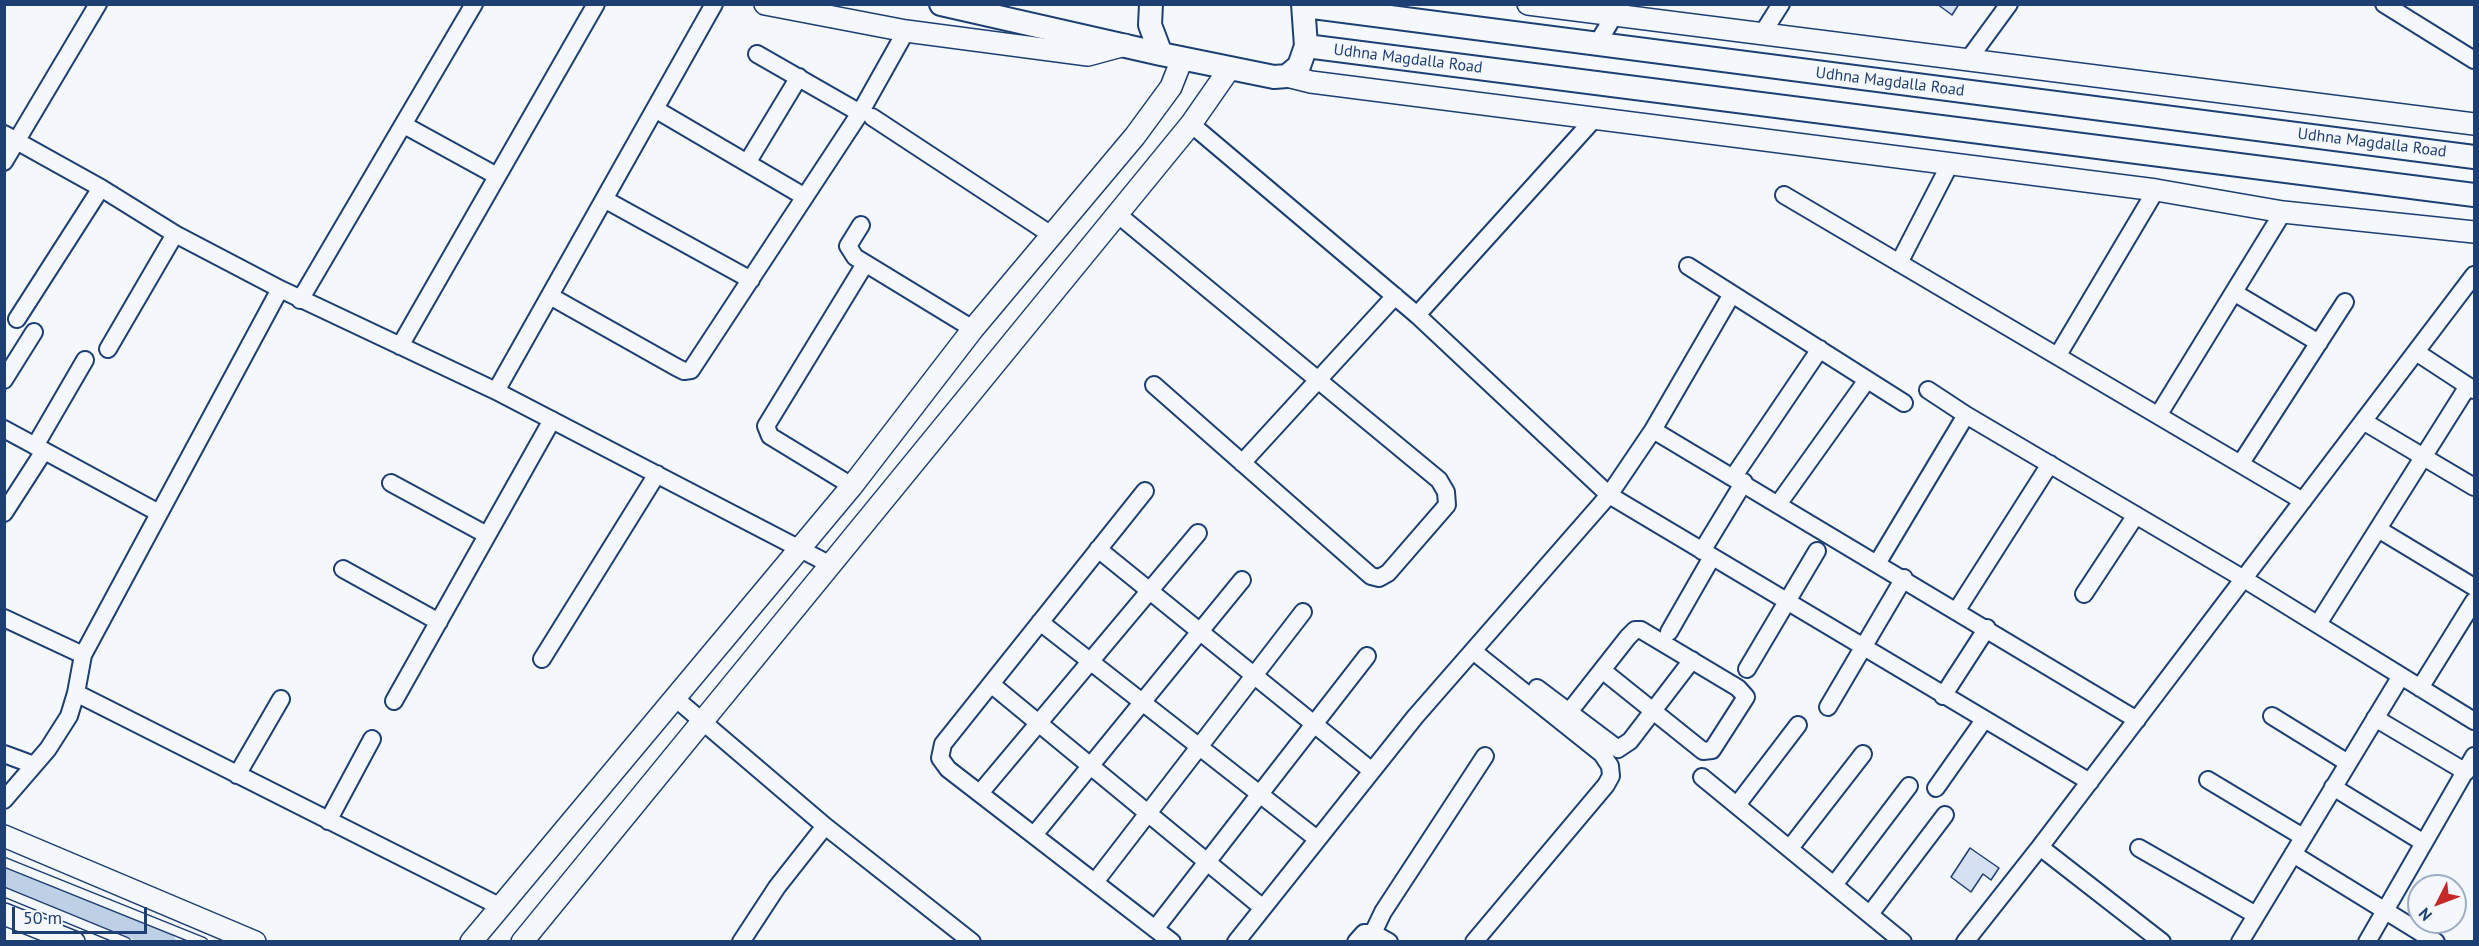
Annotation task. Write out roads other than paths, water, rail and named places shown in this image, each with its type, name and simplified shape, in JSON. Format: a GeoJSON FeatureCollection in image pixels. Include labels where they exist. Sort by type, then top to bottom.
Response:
{"type":"FeatureCollection","features":[{"type":"Feature","properties":{"kind":"main road"},"geometry":{"type":"LineString","coordinates":[[940,4],[1172,56],[1230,68],[1287,76],[1299,66],[1306,46],[1304,5]]}},
{"type":"Feature","properties":{"kind":"main road"},"geometry":{"type":"LineString","coordinates":[[1151,4],[1150,25],[1172,56]]}},
{"type":"Feature","properties":{"kind":"main road","name":"Udhna Magdalla Road"},"geometry":{"type":"LineString","coordinates":[[1304,5],[2475,157]]}},
{"type":"Feature","properties":{"kind":"main road","name":"Udhna Magdalla Road"},"geometry":{"type":"LineString","coordinates":[[1306,46],[2475,195]]}},
{"type":"Feature","properties":{"kind":"street"},"geometry":{"type":"LineString","coordinates":[[4,162],[11,138],[98,4]]}},
{"type":"Feature","properties":{"kind":"street"},"geometry":{"type":"LineString","coordinates":[[300,300],[474,4]]}},
{"type":"Feature","properties":{"kind":"street"},"geometry":{"type":"LineString","coordinates":[[400,346],[596,4]]}},
{"type":"Feature","properties":{"kind":"street"},"geometry":{"type":"LineString","coordinates":[[496,391],[714,4]]}},
{"type":"Feature","properties":{"kind":"street"},"geometry":{"type":"LineString","coordinates":[[765,4],[906,31],[1088,55],[1125,45]]}},
{"type":"Feature","properties":{"kind":"street"},"geometry":{"type":"LineString","coordinates":[[1528,4],[1618,10],[1762,34],[2475,124]]}},
{"type":"Feature","properties":{"kind":"street"},"geometry":{"type":"LineString","coordinates":[[1762,34],[1781,4]]}},
{"type":"Feature","properties":{"kind":"street"},"geometry":{"type":"LineString","coordinates":[[1968,60],[2009,4]]}},
{"type":"Feature","properties":{"kind":"street"},"geometry":{"type":"LineString","coordinates":[[2384,4],[2475,60]]}},
{"type":"Feature","properties":{"kind":"street"},"geometry":{"type":"LineString","coordinates":[[1598,44],[1618,10]]}},
{"type":"Feature","properties":{"kind":"street"},"geometry":{"type":"LineString","coordinates":[[550,296],[684,371],[692,370],[805,197],[866,115],[906,31]]}},
{"type":"Feature","properties":{"kind":"street"},"geometry":{"type":"LineString","coordinates":[[757,54],[866,115],[1053,236]]}},
{"type":"Feature","properties":{"kind":"street"},"geometry":{"type":"LineString","coordinates":[[471,942],[852,486],[973,329],[1053,236],[1171,87],[1172,56]]}},
{"type":"Feature","properties":{"kind":"street"},"geometry":{"type":"LineString","coordinates":[[522,942],[1191,124],[1230,68]]}},
{"type":"Feature","properties":{"kind":"street"},"geometry":{"type":"LineString","coordinates":[[1287,76],[2156,190],[2283,212],[2475,232]]}},
{"type":"Feature","properties":{"kind":"street"},"geometry":{"type":"LineString","coordinates":[[747,163],[799,77]]}},
{"type":"Feature","properties":{"kind":"street"},"geometry":{"type":"LineString","coordinates":[[655,109],[805,197]]}},
{"type":"Feature","properties":{"kind":"street"},"geometry":{"type":"LineString","coordinates":[[1417,315],[1594,118]]}},
{"type":"Feature","properties":{"kind":"street"},"geometry":{"type":"LineString","coordinates":[[1191,124],[1417,315],[1610,495],[2090,782]]}},
{"type":"Feature","properties":{"kind":"street"},"geometry":{"type":"LineString","coordinates":[[404,125],[497,176]]}},
{"type":"Feature","properties":{"kind":"street"},"geometry":{"type":"LineString","coordinates":[[11,138],[101,188],[175,234],[300,300],[496,391],[829,564]]}},
{"type":"Feature","properties":{"kind":"street"},"geometry":{"type":"LineString","coordinates":[[1899,262],[1950,164]]}},
{"type":"Feature","properties":{"kind":"street"},"geometry":{"type":"LineString","coordinates":[[17,319],[101,188]]}},
{"type":"Feature","properties":{"kind":"street"},"geometry":{"type":"LineString","coordinates":[[2058,355],[2156,190]]}},
{"type":"Feature","properties":{"kind":"street"},"geometry":{"type":"LineString","coordinates":[[1784,195],[2159,414],[2303,501]]}},
{"type":"Feature","properties":{"kind":"street"},"geometry":{"type":"LineString","coordinates":[[604,199],[751,280]]}},
{"type":"Feature","properties":{"kind":"street"},"geometry":{"type":"LineString","coordinates":[[2159,414],[2283,212]]}},
{"type":"Feature","properties":{"kind":"street"},"geometry":{"type":"LineString","coordinates":[[1116,213],[1439,480],[1446,492],[1447,505],[1388,573],[1379,578],[1371,576],[1154,384]]}},
{"type":"Feature","properties":{"kind":"street"},"geometry":{"type":"LineString","coordinates":[[861,225],[848,246],[850,252],[865,264],[973,329]]}},
{"type":"Feature","properties":{"kind":"street"},"geometry":{"type":"LineString","coordinates":[[108,350],[175,234]]}},
{"type":"Feature","properties":{"kind":"street"},"geometry":{"type":"LineString","coordinates":[[852,486],[770,436],[766,426],[865,264]]}},
{"type":"Feature","properties":{"kind":"street"},"geometry":{"type":"LineString","coordinates":[[1688,266],[1904,403]]}},
{"type":"Feature","properties":{"kind":"street"},"geometry":{"type":"LineString","coordinates":[[1965,942],[2090,782],[2475,275]]}},
{"type":"Feature","properties":{"kind":"street"},"geometry":{"type":"LineString","coordinates":[[4,800],[60,732],[76,693],[83,655],[280,289]]}},
{"type":"Feature","properties":{"kind":"street"},"geometry":{"type":"LineString","coordinates":[[2235,293],[2319,343]]}},
{"type":"Feature","properties":{"kind":"street"},"geometry":{"type":"LineString","coordinates":[[1236,942],[1372,771],[1475,648],[1610,495],[1653,430],[1732,294]]}},
{"type":"Feature","properties":{"kind":"street"},"geometry":{"type":"LineString","coordinates":[[1242,463],[1319,382],[1395,296]]}},
{"type":"Feature","properties":{"kind":"street"},"geometry":{"type":"LineString","coordinates":[[2241,463],[2345,302]]}},
{"type":"Feature","properties":{"kind":"street"},"geometry":{"type":"LineString","coordinates":[[4,380],[34,332]]}},
{"type":"Feature","properties":{"kind":"street"},"geometry":{"type":"LineString","coordinates":[[1669,632],[1707,554],[1739,479],[1820,349]]}},
{"type":"Feature","properties":{"kind":"street"},"geometry":{"type":"LineString","coordinates":[[2318,624],[2424,456],[2471,388],[2416,352]]}},
{"type":"Feature","properties":{"kind":"street"},"geometry":{"type":"LineString","coordinates":[[4,513],[85,360]]}},
{"type":"Feature","properties":{"kind":"street"},"geometry":{"type":"LineString","coordinates":[[1779,503],[1867,380]]}},
{"type":"Feature","properties":{"kind":"street"},"geometry":{"type":"LineString","coordinates":[[1928,390],[1966,415],[2244,579],[2475,721]]}},
{"type":"Feature","properties":{"kind":"street"},"geometry":{"type":"LineString","coordinates":[[1878,562],[1966,415]]}},
{"type":"Feature","properties":{"kind":"street"},"geometry":{"type":"LineString","coordinates":[[394,701],[552,420]]}},
{"type":"Feature","properties":{"kind":"street"},"geometry":{"type":"LineString","coordinates":[[2364,421],[2475,487]]}},
{"type":"Feature","properties":{"kind":"street"},"geometry":{"type":"LineString","coordinates":[[4,429],[159,513]]}},
{"type":"Feature","properties":{"kind":"street"},"geometry":{"type":"LineString","coordinates":[[1653,430],[1878,562],[2137,720]]}},
{"type":"Feature","properties":{"kind":"street"},"geometry":{"type":"LineString","coordinates":[[1957,610],[2050,464]]}},
{"type":"Feature","properties":{"kind":"street"},"geometry":{"type":"LineString","coordinates":[[542,658],[657,474]]}},
{"type":"Feature","properties":{"kind":"street"},"geometry":{"type":"LineString","coordinates":[[391,483],[487,536]]}},
{"type":"Feature","properties":{"kind":"street"},"geometry":{"type":"LineString","coordinates":[[1145,491],[940,751],[942,764],[1172,942]]}},
{"type":"Feature","properties":{"kind":"street"},"geometry":{"type":"LineString","coordinates":[[2084,594],[2136,515]]}},
{"type":"Feature","properties":{"kind":"street"},"geometry":{"type":"LineString","coordinates":[[2378,529],[2475,587]]}},
{"type":"Feature","properties":{"kind":"street"},"geometry":{"type":"LineString","coordinates":[[980,793],[1198,533]]}},
{"type":"Feature","properties":{"kind":"street"},"geometry":{"type":"LineString","coordinates":[[1098,549],[1372,771]]}},
{"type":"Feature","properties":{"kind":"street"},"geometry":{"type":"LineString","coordinates":[[1747,669],[1816,551]]}},
{"type":"Feature","properties":{"kind":"street"},"geometry":{"type":"LineString","coordinates":[[343,569],[439,622]]}},
{"type":"Feature","properties":{"kind":"street"},"geometry":{"type":"LineString","coordinates":[[1828,707],[1904,578]]}},
{"type":"Feature","properties":{"kind":"street"},"geometry":{"type":"LineString","coordinates":[[1034,835],[1242,580]]}},
{"type":"Feature","properties":{"kind":"street"},"geometry":{"type":"LineString","coordinates":[[2420,688],[2475,601]]}},
{"type":"Feature","properties":{"kind":"street"},"geometry":{"type":"LineString","coordinates":[[1095,882],[1303,612]]}},
{"type":"Feature","properties":{"kind":"street"},"geometry":{"type":"LineString","coordinates":[[4,618],[83,655]]}},
{"type":"Feature","properties":{"kind":"street"},"geometry":{"type":"LineString","coordinates":[[1040,622],[1317,839]]}},
{"type":"Feature","properties":{"kind":"street"},"geometry":{"type":"LineString","coordinates":[[1943,696],[1987,628]]}},
{"type":"Feature","properties":{"kind":"street"},"geometry":{"type":"LineString","coordinates":[[1569,712],[1602,670],[1628,637],[1635,630],[1641,630],[1692,660],[1738,688],[1746,697],[1712,750],[1703,751],[1602,670]]}},
{"type":"Feature","properties":{"kind":"street"},"geometry":{"type":"LineString","coordinates":[[1475,648],[1569,712],[1618,749],[1630,741],[1692,660]]}},
{"type":"Feature","properties":{"kind":"street"},"geometry":{"type":"LineString","coordinates":[[1474,942],[1606,785],[1611,776],[1610,766],[1602,754],[1475,648]]}},
{"type":"Feature","properties":{"kind":"street"},"geometry":{"type":"LineString","coordinates":[[1155,929],[1367,656]]}},
{"type":"Feature","properties":{"kind":"street"},"geometry":{"type":"LineString","coordinates":[[2240,942],[2401,676]]}},
{"type":"Feature","properties":{"kind":"street"},"geometry":{"type":"LineString","coordinates":[[991,684],[1263,908]]}},
{"type":"Feature","properties":{"kind":"street"},"geometry":{"type":"LineString","coordinates":[[76,693],[499,906]]}},
{"type":"Feature","properties":{"kind":"street"},"geometry":{"type":"LineString","coordinates":[[675,698],[825,826],[972,942]]}},
{"type":"Feature","properties":{"kind":"street"},"geometry":{"type":"LineString","coordinates":[[237,775],[281,699]]}},
{"type":"Feature","properties":{"kind":"street"},"geometry":{"type":"LineString","coordinates":[[2272,716],[2348,763]]}},
{"type":"Feature","properties":{"kind":"street"},"geometry":{"type":"LineString","coordinates":[[2375,718],[2466,772]]}},
{"type":"Feature","properties":{"kind":"street"},"geometry":{"type":"LineString","coordinates":[[1936,788],[1984,720]]}},
{"type":"Feature","properties":{"kind":"street"},"geometry":{"type":"LineString","coordinates":[[1737,805],[1798,725]]}},
{"type":"Feature","properties":{"kind":"street"},"geometry":{"type":"LineString","coordinates":[[328,821],[372,739]]}},
{"type":"Feature","properties":{"kind":"street"},"geometry":{"type":"LineString","coordinates":[[4,754],[34,765]]}},
{"type":"Feature","properties":{"kind":"street"},"geometry":{"type":"LineString","coordinates":[[1790,848],[1863,754]]}},
{"type":"Feature","properties":{"kind":"street"},"geometry":{"type":"LineString","coordinates":[[1373,933],[1383,912],[1485,756]]}},
{"type":"Feature","properties":{"kind":"street"},"geometry":{"type":"LineString","coordinates":[[2367,942],[2475,756]]}},
{"type":"Feature","properties":{"kind":"street"},"geometry":{"type":"LineString","coordinates":[[1702,777],[1903,942]]}},
{"type":"Feature","properties":{"kind":"street"},"geometry":{"type":"LineString","coordinates":[[2208,780],[2303,837]]}},
{"type":"Feature","properties":{"kind":"street"},"geometry":{"type":"LineString","coordinates":[[1834,885],[1909,786]]}},
{"type":"Feature","properties":{"kind":"street"},"geometry":{"type":"LineString","coordinates":[[2333,787],[2424,843]]}},
{"type":"Feature","properties":{"kind":"street"},"geometry":{"type":"LineString","coordinates":[[1870,914],[1946,815]]}},
{"type":"Feature","properties":{"kind":"street"},"geometry":{"type":"LineString","coordinates":[[741,942],[777,886],[825,826]]}},
{"type":"Feature","properties":{"kind":"street"},"geometry":{"type":"LineString","coordinates":[[4,836],[255,942]]}},
{"type":"Feature","properties":{"kind":"street"},"geometry":{"type":"LineString","coordinates":[[2040,847],[2162,942]]}},
{"type":"Feature","properties":{"kind":"street"},"geometry":{"type":"LineString","coordinates":[[2139,848],[2256,915]]}},
{"type":"Feature","properties":{"kind":"street"},"geometry":{"type":"LineString","coordinates":[[2293,854],[2436,942]]}},
{"type":"Feature","properties":{"kind":"street"},"geometry":{"type":"LineString","coordinates":[[4,914],[74,942]]}},
{"type":"Feature","properties":{"kind":"street"},"geometry":{"type":"LineString","coordinates":[[1356,942],[1364,933],[1373,933],[1389,942]]}},
{"type":"Feature","properties":{"kind":"lane"},"geometry":{"type":"LineString","coordinates":[[4,862],[203,942]]}},
{"type":"Feature","properties":{"kind":"lane"},"geometry":{"type":"LineString","coordinates":[[4,892],[126,942]]}},
{"type":"Feature","properties":{"kind":"waterway"},"geometry":{"type":"LineString","coordinates":[[4,876],[166,942]]}}]}
